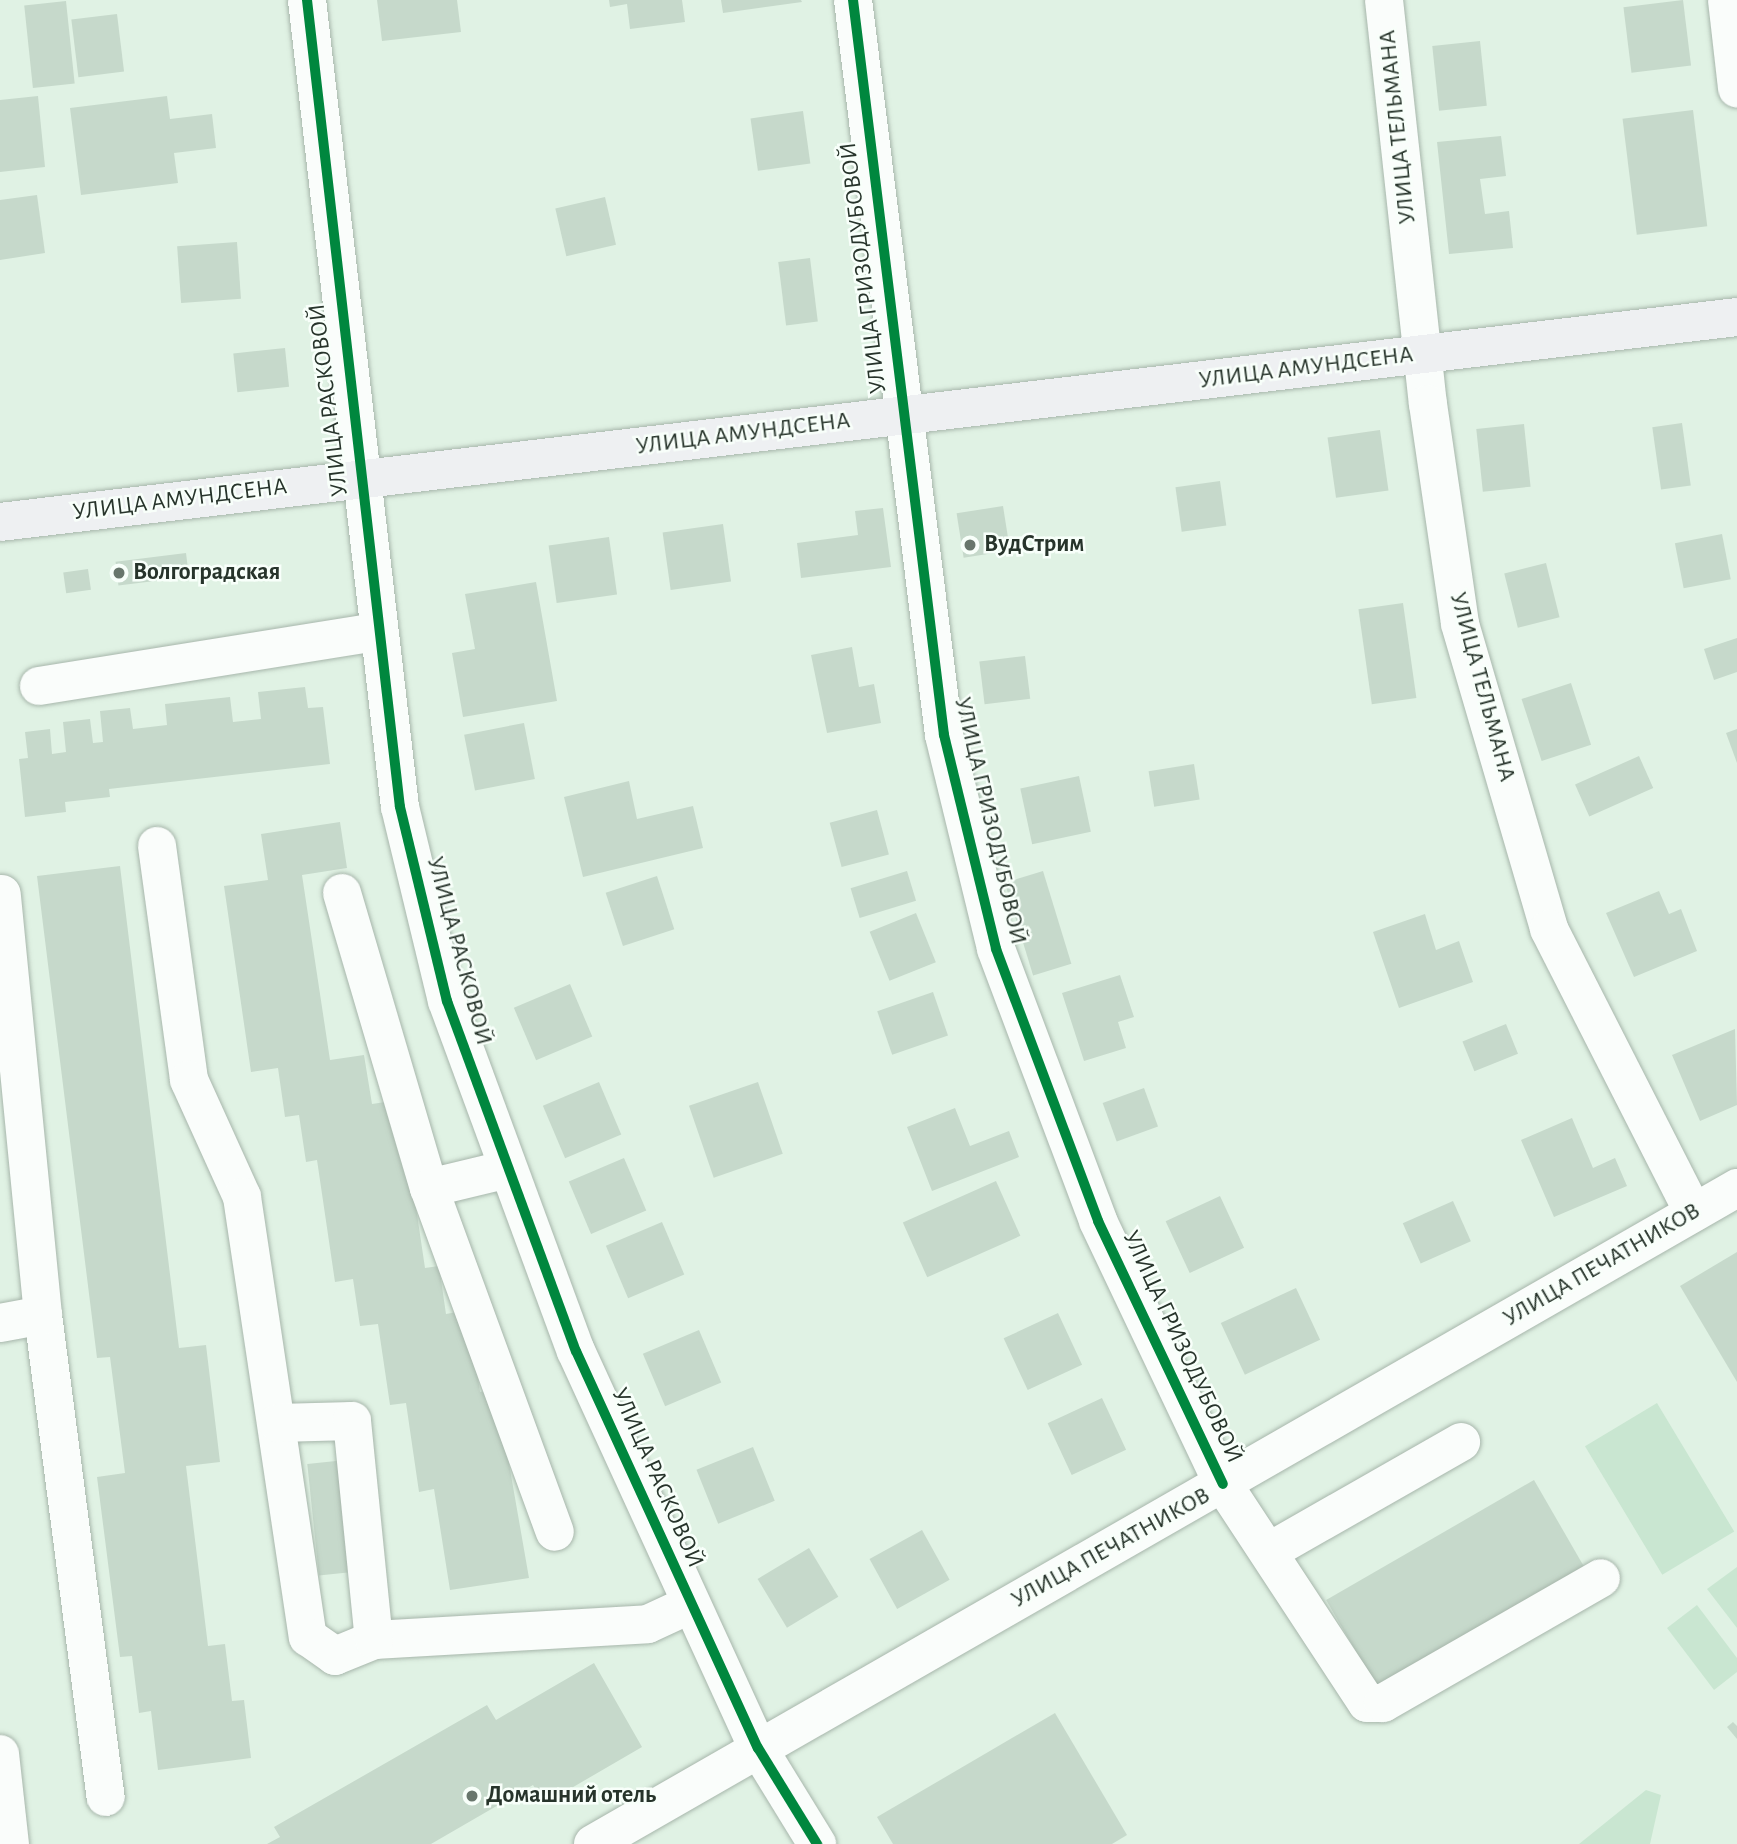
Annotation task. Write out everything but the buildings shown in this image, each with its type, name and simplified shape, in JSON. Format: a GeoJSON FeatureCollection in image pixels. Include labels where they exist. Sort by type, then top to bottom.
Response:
{"type":"FeatureCollection","features":[{"type":"Feature","properties":{"kind":"main road","name":"УЛИЦА АМУНДСЕНА"},"geometry":{"type":"LineString","coordinates":[[0,522],[1737,317]]}},
{"type":"Feature","properties":{"kind":"street","name":"УЛИЦА РАСКОВОЙ"},"geometry":{"type":"LineString","coordinates":[[307,0],[358,480],[400,807],[447,1001],[504,1170],[576,1351],[758,1748],[817,1844]]}},
{"type":"Feature","properties":{"kind":"street","name":"УЛИЦА ГРИЗОДУБОВОЙ"},"geometry":{"type":"LineString","coordinates":[[853,0],[944,735],[996,949],[1098,1220],[1223,1484],[1270,1551],[1367,1703],[1383,1703],[1601,1578]]}},
{"type":"Feature","properties":{"kind":"street","name":"УЛИЦА ТЕЛЬМАНА"},"geometry":{"type":"LineString","coordinates":[[1384,0],[1422,354],[1460,624],[1549,929],[1693,1212]]}},
{"type":"Feature","properties":{"kind":"street"},"geometry":{"type":"LineString","coordinates":[[1727,0],[1737,88]]}},
{"type":"Feature","properties":{"kind":"street"},"geometry":{"type":"LineString","coordinates":[[39,686],[378,632]]}},
{"type":"Feature","properties":{"kind":"street"},"geometry":{"type":"LineString","coordinates":[[157,846],[189,1080],[242,1197],[308,1637],[335,1657],[374,1640],[648,1624],[691,1604]]}},
{"type":"Feature","properties":{"kind":"street"},"geometry":{"type":"LineString","coordinates":[[342,893],[429,1188],[555,1532]]}},
{"type":"Feature","properties":{"kind":"street"},"geometry":{"type":"LineString","coordinates":[[2,894],[43,1315],[106,1797]]}},
{"type":"Feature","properties":{"kind":"street"},"geometry":{"type":"LineString","coordinates":[[429,1188],[504,1170]]}},
{"type":"Feature","properties":{"kind":"street","name":"УЛИЦА ПЕЧАТНИКОВ"},"geometry":{"type":"LineString","coordinates":[[593,1844],[1737,1188]]}},
{"type":"Feature","properties":{"kind":"street"},"geometry":{"type":"LineString","coordinates":[[0,1323],[43,1315]]}},
{"type":"Feature","properties":{"kind":"street"},"geometry":{"type":"LineString","coordinates":[[278,1423],[352,1421],[374,1640]]}},
{"type":"Feature","properties":{"kind":"street"},"geometry":{"type":"LineString","coordinates":[[1270,1551],[1461,1442]]}},
{"type":"Feature","properties":{"kind":"street"},"geometry":{"type":"LineString","coordinates":[[0,1754],[10,1844]]}},
{"type":"Feature","properties":{"kind":"green space"},"geometry":{"type":"Polygon","coordinates":[[[1657,1403],[1734,1532],[1662,1575],[1585,1446],[1657,1403]]]}},
{"type":"Feature","properties":{"kind":"green space"},"geometry":{"type":"Polygon","coordinates":[[[1737,1567],[1737,1628],[1707,1589],[1737,1567]]]}},
{"type":"Feature","properties":{"kind":"green space"},"geometry":{"type":"Polygon","coordinates":[[[1697,1605],[1737,1658],[1737,1672],[1714,1690],[1667,1628],[1697,1605]]]}},
{"type":"Feature","properties":{"kind":"green space"},"geometry":{"type":"Polygon","coordinates":[[[1646,1790],[1661,1795],[1650,1844],[1579,1844],[1646,1790]]]}},
{"type":"Feature","properties":{"kind":"cycle path"},"geometry":{"type":"LineString","coordinates":[[307,0],[400,807],[447,1001],[576,1351],[758,1748],[817,1844]]}},
{"type":"Feature","properties":{"kind":"cycle path"},"geometry":{"type":"LineString","coordinates":[[853,0],[944,735],[996,949],[1098,1221],[1223,1484]]}},
{"type":"Feature","properties":{"kind":"place","name":"ВудСтрим"},"geometry":{"type":"Point","coordinates":[970,545]}},
{"type":"Feature","properties":{"kind":"place","name":"Волгоградская"},"geometry":{"type":"Point","coordinates":[119,573]}},
{"type":"Feature","properties":{"kind":"place","name":"Домашний отель"},"geometry":{"type":"Point","coordinates":[472,1796]}}]}
